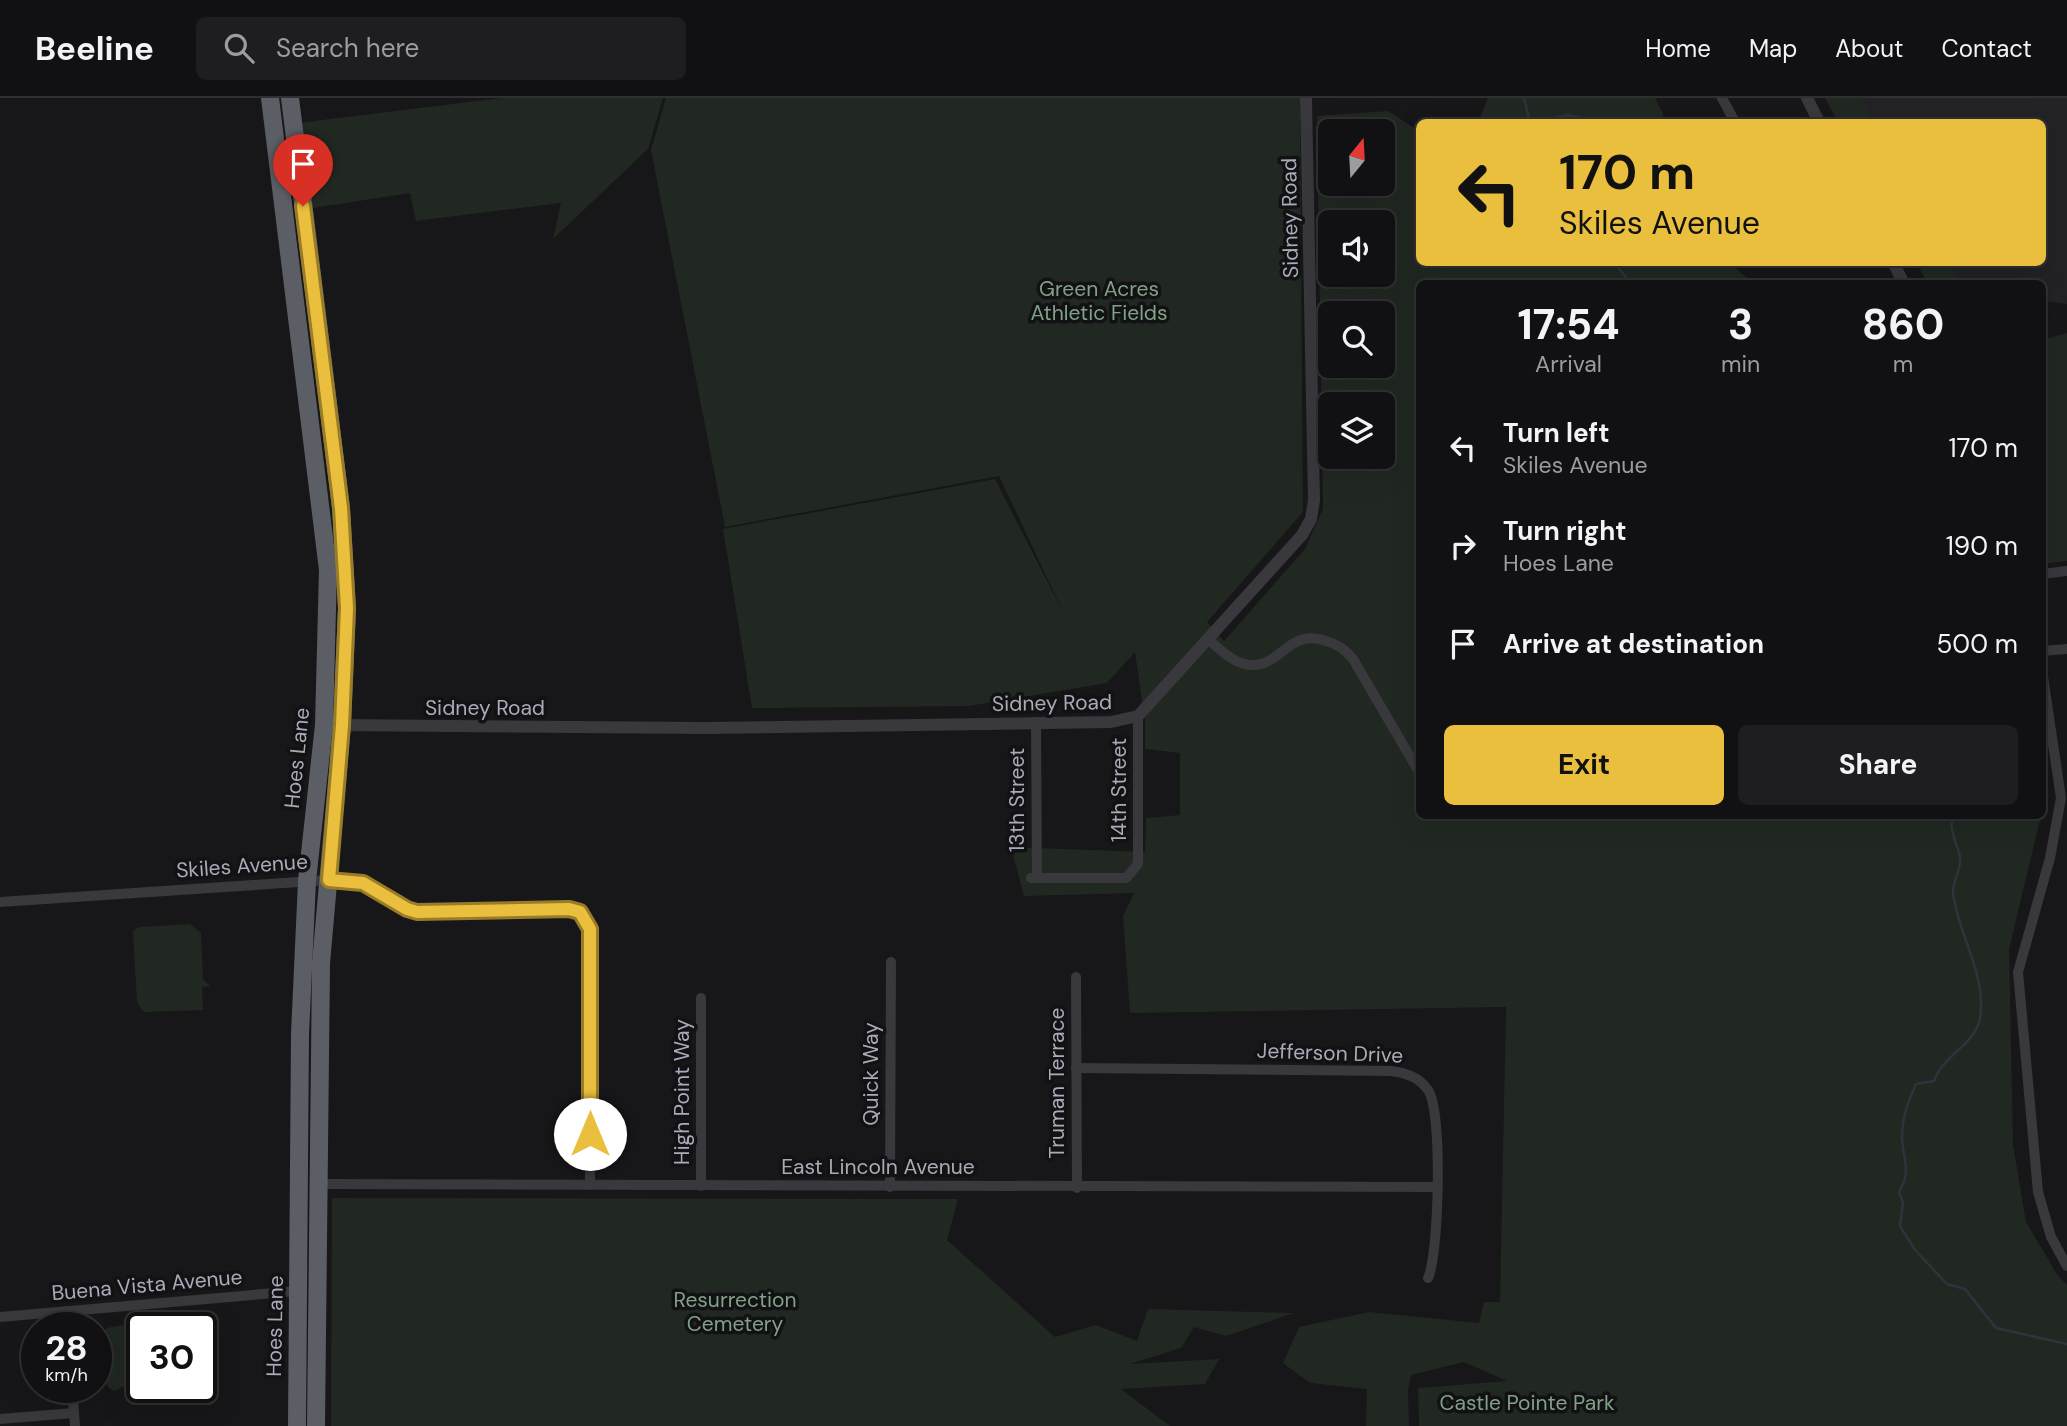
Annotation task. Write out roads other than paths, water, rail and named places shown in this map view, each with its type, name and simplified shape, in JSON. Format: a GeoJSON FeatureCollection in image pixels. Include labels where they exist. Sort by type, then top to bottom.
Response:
{"type":"FeatureCollection","features":[{"type":"Feature","properties":{"kind":"highway","name":"Hoes Lane"},"geometry":{"type":"LineString","coordinates":[[270,98],[328,570],[324,725],[307,881],[300,1034],[297,1426]]}},
{"type":"Feature","properties":{"kind":"highway","name":"Hoes Lane"},"geometry":{"type":"LineString","coordinates":[[290,98],[341,508],[347,608],[342,725],[321,963],[316,1426]]}},
{"type":"Feature","properties":{"kind":"street","name":"Sidney Road"},"geometry":{"type":"LineString","coordinates":[[324,725],[706,728],[1111,722],[1138,716],[1210,641],[1303,535],[1311,519],[1314,500],[1306,98]]}},
{"type":"Feature","properties":{"kind":"street"},"geometry":{"type":"LineString","coordinates":[[1723,98],[1734,119]]}},
{"type":"Feature","properties":{"kind":"street"},"geometry":{"type":"LineString","coordinates":[[1807,98],[1818,119]]}},
{"type":"Feature","properties":{"kind":"street"},"geometry":{"type":"LineString","coordinates":[[2046,574],[2067,571]]}},
{"type":"Feature","properties":{"kind":"street"},"geometry":{"type":"LineString","coordinates":[[1210,641],[1236,661],[1249,665],[1266,662],[1301,638],[1318,638],[1340,647],[1353,659],[1416,767]]}},
{"type":"Feature","properties":{"kind":"street"},"geometry":{"type":"LineString","coordinates":[[2046,651],[2067,649]]}},
{"type":"Feature","properties":{"kind":"street"},"geometry":{"type":"LineString","coordinates":[[2046,697],[2061,798],[2062,828],[2018,972],[2038,1192],[2051,1237],[2067,1266]]}},
{"type":"Feature","properties":{"kind":"street","name":"14th Street"},"geometry":{"type":"LineString","coordinates":[[1034,878],[1126,878],[1138,864],[1138,716]]}},
{"type":"Feature","properties":{"kind":"street","name":"13th Street"},"geometry":{"type":"LineString","coordinates":[[1034,878],[1036,722]]}},
{"type":"Feature","properties":{"kind":"street","name":"Skiles Avenue"},"geometry":{"type":"LineString","coordinates":[[0,902],[329,880],[363,883],[411,911],[569,909],[580,912],[590,929],[590,1185]]}},
{"type":"Feature","properties":{"kind":"street","name":"Quick Way"},"geometry":{"type":"LineString","coordinates":[[890,1187],[891,962]]}},
{"type":"Feature","properties":{"kind":"street","name":"Truman Terrace"},"geometry":{"type":"LineString","coordinates":[[1076,977],[1077,1188]]}},
{"type":"Feature","properties":{"kind":"street","name":"High Point Way"},"geometry":{"type":"LineString","coordinates":[[701,998],[701,1186]]}},
{"type":"Feature","properties":{"kind":"street","name":"Jefferson Drive"},"geometry":{"type":"LineString","coordinates":[[1076,1068],[1391,1071],[1414,1076],[1429,1091],[1435,1107],[1436,1254],[1428,1278]]}},
{"type":"Feature","properties":{"kind":"street","name":"East Lincoln Avenue"},"geometry":{"type":"LineString","coordinates":[[319,1184],[1436,1187]]}},
{"type":"Feature","properties":{"kind":"street","name":"Buena Vista Avenue"},"geometry":{"type":"LineString","coordinates":[[0,1317],[298,1291]]}},
{"type":"Feature","properties":{"kind":"street"},"geometry":{"type":"LineString","coordinates":[[73,1403],[75,1426]]}},
{"type":"Feature","properties":{"kind":"street"},"geometry":{"type":"LineString","coordinates":[[0,1419],[74,1413]]}},
{"type":"Feature","properties":{"kind":"waterway"},"geometry":{"type":"LineString","coordinates":[[1524,98],[1529,119]]}},
{"type":"Feature","properties":{"kind":"waterway"},"geometry":{"type":"LineString","coordinates":[[1551,119],[1568,115],[1585,119]]}},
{"type":"Feature","properties":{"kind":"waterway"},"geometry":{"type":"LineString","coordinates":[[1617,266],[1628,280]]}},
{"type":"Feature","properties":{"kind":"waterway"},"geometry":{"type":"LineString","coordinates":[[1952,819],[1952,831],[1960,862],[1953,893],[1976,971],[1981,1002],[1980,1018],[1972,1036],[1944,1064],[1934,1081],[1916,1084],[1910,1097],[1902,1130],[1906,1171],[1899,1192],[1903,1203],[1900,1226],[1915,1250],[1947,1284],[1965,1289],[1996,1328],[2067,1344]]}},
{"type":"Feature","properties":{"kind":"park label","name":"Green Acres Athletic Fields"},"geometry":{"type":"Point","coordinates":[1099,301]}},
{"type":"Feature","properties":{"kind":"park label","name":"Resurrection Cemetery"},"geometry":{"type":"Point","coordinates":[735,1312]}},
{"type":"Feature","properties":{"kind":"park label","name":"Castle Pointe Park"},"geometry":{"type":"Point","coordinates":[1527,1403]}}]}
